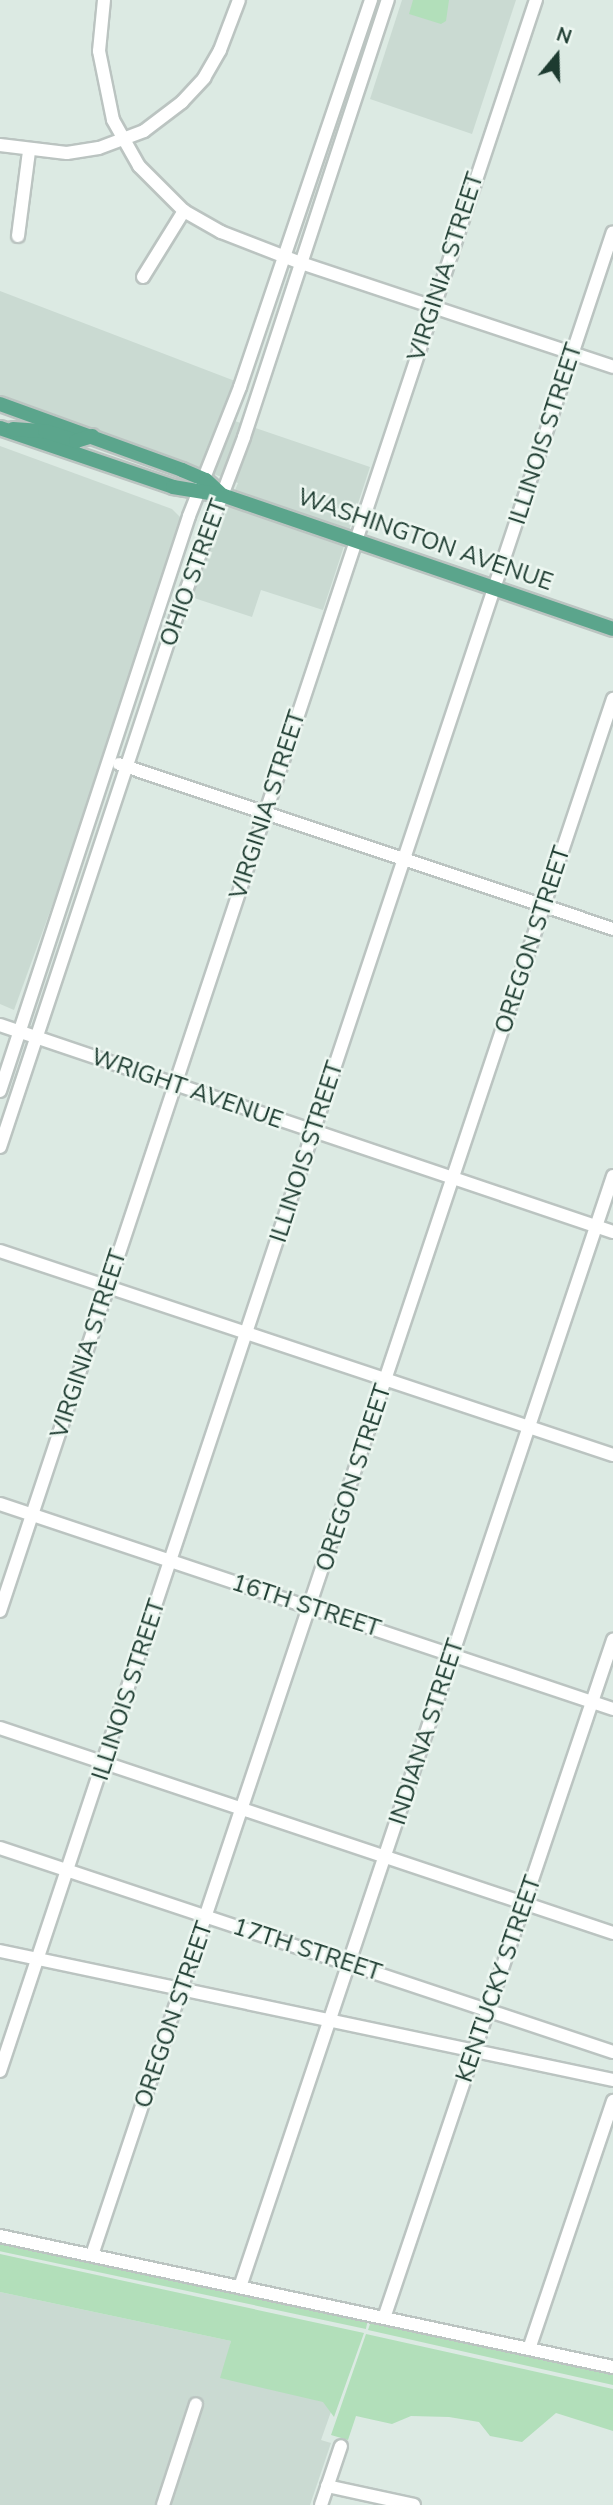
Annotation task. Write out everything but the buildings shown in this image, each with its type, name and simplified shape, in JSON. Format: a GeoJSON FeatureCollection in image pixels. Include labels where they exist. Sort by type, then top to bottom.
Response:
{"type":"FeatureCollection","features":[{"type":"Feature","properties":{"kind":"main road","name":"WASHINGTON AVENUE"},"geometry":{"type":"LineString","coordinates":[[0,404],[205,480],[222,495]]}},
{"type":"Feature","properties":{"kind":"main road"},"geometry":{"type":"LineString","coordinates":[[0,424],[38,417]]}},
{"type":"Feature","properties":{"kind":"main road","name":"WASHINGTON AVENUE"},"geometry":{"type":"LineString","coordinates":[[0,424],[199,494],[222,495],[613,629]]}},
{"type":"Feature","properties":{"kind":"main road"},"geometry":{"type":"LineString","coordinates":[[0,424],[45,430],[83,442],[92,436]]}},
{"type":"Feature","properties":{"kind":"street"},"geometry":{"type":"LineString","coordinates":[[104,0],[100,69],[107,104],[122,140],[150,180],[184,211],[221,232],[286,257],[613,367]]}},
{"type":"Feature","properties":{"kind":"street"},"geometry":{"type":"LineString","coordinates":[[0,145],[29,151],[83,151],[122,140],[157,122],[194,90],[220,50],[239,0]]}},
{"type":"Feature","properties":{"kind":"street","name":"OHIO STREET"},"geometry":{"type":"LineString","coordinates":[[0,1091],[199,494],[286,257],[370,0]]}},
{"type":"Feature","properties":{"kind":"street","name":"OHIO STREET"},"geometry":{"type":"LineString","coordinates":[[0,1147],[126,766],[222,495],[387,0]]}},
{"type":"Feature","properties":{"kind":"street","name":"VIRGINIA STREET"},"geometry":{"type":"LineString","coordinates":[[0,1611],[536,0]]}},
{"type":"Feature","properties":{"kind":"street"},"geometry":{"type":"LineString","coordinates":[[18,236],[29,151]]}},
{"type":"Feature","properties":{"kind":"street"},"geometry":{"type":"LineString","coordinates":[[143,276],[184,211]]}},
{"type":"Feature","properties":{"kind":"street","name":"ILLINOIS STREET"},"geometry":{"type":"LineString","coordinates":[[0,2071],[613,232]]}},
{"type":"Feature","properties":{"kind":"street","name":"OREGON STREET"},"geometry":{"type":"LineString","coordinates":[[92,2255],[244,1810],[613,699]]}},
{"type":"Feature","properties":{"kind":"street"},"geometry":{"type":"LineString","coordinates":[[110,761],[613,929]]}},
{"type":"Feature","properties":{"kind":"street","name":"WRIGHT AVENUE"},"geometry":{"type":"LineString","coordinates":[[0,1025],[174,1086],[613,1232]]}},
{"type":"Feature","properties":{"kind":"street","name":"INDIANA STREET"},"geometry":{"type":"LineString","coordinates":[[240,2287],[613,1176]]}},
{"type":"Feature","properties":{"kind":"street"},"geometry":{"type":"LineString","coordinates":[[0,1251],[613,1455]]}},
{"type":"Feature","properties":{"kind":"street","name":"16TH STREET"},"geometry":{"type":"LineString","coordinates":[[0,1504],[613,1709]]}},
{"type":"Feature","properties":{"kind":"street","name":"KENTUCKY STREET"},"geometry":{"type":"LineString","coordinates":[[384,2318],[613,1640]]}},
{"type":"Feature","properties":{"kind":"street"},"geometry":{"type":"LineString","coordinates":[[0,1728],[613,1933]]}},
{"type":"Feature","properties":{"kind":"street","name":"17TH STREET"},"geometry":{"type":"LineString","coordinates":[[0,1848],[613,2052]]}},
{"type":"Feature","properties":{"kind":"street"},"geometry":{"type":"LineString","coordinates":[[0,1951],[474,2053],[613,2080]]}},
{"type":"Feature","properties":{"kind":"street"},"geometry":{"type":"LineString","coordinates":[[529,2349],[613,2101]]}},
{"type":"Feature","properties":{"kind":"street"},"geometry":{"type":"LineString","coordinates":[[0,2236],[613,2367]]}},
{"type":"Feature","properties":{"kind":"street"},"geometry":{"type":"LineString","coordinates":[[163,2505],[196,2404]]}},
{"type":"Feature","properties":{"kind":"street"},"geometry":{"type":"LineString","coordinates":[[321,2505],[341,2446]]}},
{"type":"Feature","properties":{"kind":"street"},"geometry":{"type":"LineString","coordinates":[[327,2486],[414,2505]]}},
{"type":"Feature","properties":{"kind":"shaded area"},"geometry":{"type":"Polygon","coordinates":[[[402,0],[516,0],[472,134],[370,99],[402,0]]]}},
{"type":"Feature","properties":{"kind":"shaded area"},"geometry":{"type":"Polygon","coordinates":[[[0,291],[235,381],[223,417],[370,467],[323,610],[261,590],[252,617],[191,597],[238,483],[0,396],[0,291]]]}},
{"type":"Feature","properties":{"kind":"shaded area"},"geometry":{"type":"Polygon","coordinates":[[[0,446],[172,509],[181,518],[72,851],[14,1010],[0,1004],[0,446]]]}},
{"type":"Feature","properties":{"kind":"shaded area"},"geometry":{"type":"Polygon","coordinates":[[[0,2292],[231,2341],[228,2354],[344,2375],[321,2440],[331,2443],[310,2505],[0,2505],[0,2292]]]}},
{"type":"Feature","properties":{"kind":"green space"},"geometry":{"type":"Polygon","coordinates":[[[413,0],[449,0],[446,21],[441,24],[409,14],[413,0]]]}},
{"type":"Feature","properties":{"kind":"green space"},"geometry":{"type":"Polygon","coordinates":[[[0,2242],[368,2320],[366,2329],[0,2251],[0,2242]]]}},
{"type":"Feature","properties":{"kind":"green space"},"geometry":{"type":"Polygon","coordinates":[[[0,2254],[364,2333],[334,2417],[323,2402],[220,2378],[231,2341],[0,2292],[0,2254]]]}},
{"type":"Feature","properties":{"kind":"green space"},"geometry":{"type":"Polygon","coordinates":[[[371,2321],[613,2373],[613,2385],[368,2330],[371,2321]]]}},
{"type":"Feature","properties":{"kind":"green space"},"geometry":{"type":"Polygon","coordinates":[[[366,2334],[613,2389],[613,2431],[556,2413],[522,2442],[490,2436],[479,2422],[449,2417],[411,2416],[392,2424],[356,2416],[348,2440],[331,2435],[366,2334]]]}}]}
